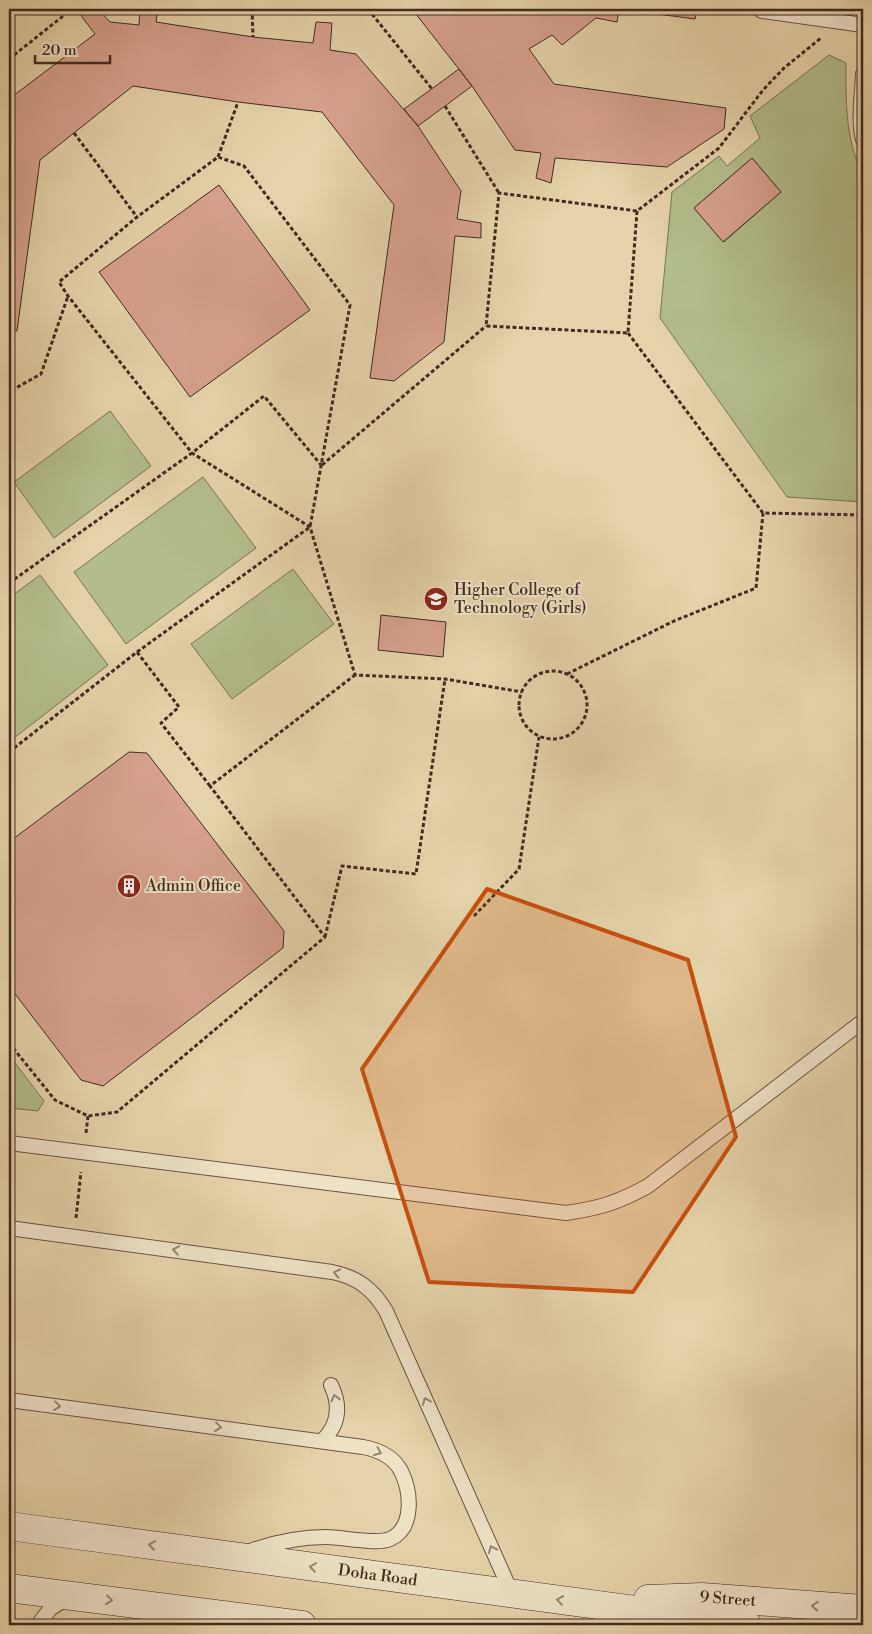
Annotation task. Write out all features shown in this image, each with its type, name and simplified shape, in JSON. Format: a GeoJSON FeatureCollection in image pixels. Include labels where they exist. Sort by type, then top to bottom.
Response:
{"type":"FeatureCollection","features":[{"type":"Feature","properties":{"kind":"main road","name":"Doha Road"},"geometry":{"type":"LineString","coordinates":[[9,1526],[748,1625]]}},
{"type":"Feature","properties":{"kind":"main road"},"geometry":{"type":"LineString","coordinates":[[9,1588],[72,1596],[153,1615],[302,1625]]}},
{"type":"Feature","properties":{"kind":"main road","name":"9 Street"},"geometry":{"type":"LineString","coordinates":[[593,1605],[666,1598],[702,1597],[863,1609]]}},
{"type":"Feature","properties":{"kind":"lane"},"geometry":{"type":"LineString","coordinates":[[759,9],[762,11],[863,25]]}},
{"type":"Feature","properties":{"kind":"lane"},"geometry":{"type":"LineString","coordinates":[[863,74],[860,111],[863,140]]}},
{"type":"Feature","properties":{"kind":"lane"},"geometry":{"type":"LineString","coordinates":[[9,1143],[566,1213],[596,1208],[624,1200],[648,1186],[863,1021]]}},
{"type":"Feature","properties":{"kind":"lane"},"geometry":{"type":"LineString","coordinates":[[9,1228],[346,1274],[358,1280],[379,1299],[401,1341],[512,1594]]}},
{"type":"Feature","properties":{"kind":"lane"},"geometry":{"type":"LineString","coordinates":[[322,1441],[334,1427],[337,1419],[337,1402],[331,1385]]}},
{"type":"Feature","properties":{"kind":"lane"},"geometry":{"type":"LineString","coordinates":[[9,1400],[374,1449],[392,1459],[399,1467],[407,1487],[409,1508],[404,1527],[398,1535],[390,1540],[380,1542],[324,1537],[301,1538],[278,1542],[233,1557]]}},
{"type":"Feature","properties":{"kind":"lane"},"geometry":{"type":"LineString","coordinates":[[38,1625],[50,1609],[72,1596]]}},
{"type":"Feature","properties":{"kind":"path"},"geometry":{"type":"LineString","coordinates":[[9,58],[72,9]]}},
{"type":"Feature","properties":{"kind":"path"},"geometry":{"type":"LineString","coordinates":[[252,9],[252,37]]}},
{"type":"Feature","properties":{"kind":"path"},"geometry":{"type":"LineString","coordinates":[[368,9],[432,89]]}},
{"type":"Feature","properties":{"kind":"path"},"geometry":{"type":"LineString","coordinates":[[499,193],[637,211],[719,148],[763,90],[784,68],[842,22]]}},
{"type":"Feature","properties":{"kind":"path"},"geometry":{"type":"LineString","coordinates":[[238,102],[218,157],[137,216],[59,282],[192,453],[310,527]]}},
{"type":"Feature","properties":{"kind":"path"},"geometry":{"type":"LineString","coordinates":[[445,106],[499,193],[486,326]]}},
{"type":"Feature","properties":{"kind":"path"},"geometry":{"type":"LineString","coordinates":[[74,133],[137,216]]}},
{"type":"Feature","properties":{"kind":"path"},"geometry":{"type":"LineString","coordinates":[[218,157],[244,166],[350,305],[310,527],[356,675]]}},
{"type":"Feature","properties":{"kind":"path"},"geometry":{"type":"LineString","coordinates":[[567,674],[674,621],[756,588],[763,513],[628,333],[637,211]]}},
{"type":"Feature","properties":{"kind":"path"},"geometry":{"type":"LineString","coordinates":[[9,381],[14,389],[41,374],[68,296]]}},
{"type":"Feature","properties":{"kind":"path"},"geometry":{"type":"LineString","coordinates":[[321,465],[486,326],[628,333]]}},
{"type":"Feature","properties":{"kind":"path"},"geometry":{"type":"LineString","coordinates":[[9,583],[192,453],[264,396],[321,465]]}},
{"type":"Feature","properties":{"kind":"path"},"geometry":{"type":"LineString","coordinates":[[763,513],[863,515]]}},
{"type":"Feature","properties":{"kind":"path"},"geometry":{"type":"LineString","coordinates":[[9,752],[138,652],[310,527]]}},
{"type":"Feature","properties":{"kind":"path"},"geometry":{"type":"LineString","coordinates":[[138,652],[179,707],[161,723],[325,937]]}},
{"type":"Feature","properties":{"kind":"path"},"geometry":{"type":"LineString","coordinates":[[557,671],[567,674],[583,688],[587,698],[585,720],[579,729],[560,739],[539,737],[530,731],[520,713],[519,702],[522,692],[528,682],[536,676],[546,672],[557,671]]}},
{"type":"Feature","properties":{"kind":"path"},"geometry":{"type":"LineString","coordinates":[[210,786],[356,675],[445,679],[522,692]]}},
{"type":"Feature","properties":{"kind":"path"},"geometry":{"type":"LineString","coordinates":[[9,1043],[55,1100],[88,1116],[117,1112],[325,937],[342,866],[416,874],[445,679]]}},
{"type":"Feature","properties":{"kind":"path"},"geometry":{"type":"LineString","coordinates":[[474,916],[519,869],[539,737]]}},
{"type":"Feature","properties":{"kind":"path"},"geometry":{"type":"LineString","coordinates":[[74,1236],[88,1116]]}},
{"type":"Feature","properties":{"kind":"highlighted area"},"geometry":{"type":"Polygon","coordinates":[[[487,889],[688,960],[736,1137],[633,1292],[429,1282],[362,1069],[487,889]]]}},
{"type":"Feature","properties":{"kind":"green space"},"geometry":{"type":"Polygon","coordinates":[[[829,55],[846,63],[850,134],[857,162],[863,175],[863,502],[787,497],[660,318],[672,192],[719,156],[727,166],[760,138],[750,116],[829,55]],[[752,158],[694,208],[724,242],[781,192],[752,158]]]}},
{"type":"Feature","properties":{"kind":"green space"},"geometry":{"type":"Polygon","coordinates":[[[110,411],[151,466],[54,538],[14,482],[110,411]]]}},
{"type":"Feature","properties":{"kind":"green space"},"geometry":{"type":"Polygon","coordinates":[[[203,477],[256,548],[126,644],[74,572],[203,477]]]}},
{"type":"Feature","properties":{"kind":"green space"},"geometry":{"type":"Polygon","coordinates":[[[293,569],[334,624],[232,699],[191,644],[293,569]]]}},
{"type":"Feature","properties":{"kind":"green space"},"geometry":{"type":"Polygon","coordinates":[[[40,575],[108,665],[9,742],[9,598],[40,575]]]}},
{"type":"Feature","properties":{"kind":"green space"},"geometry":{"type":"Polygon","coordinates":[[[9,1055],[44,1101],[38,1111],[9,1108],[9,1055]]]}},
{"type":"Feature","properties":{"kind":"building"},"geometry":{"type":"Polygon","coordinates":[[[76,9],[98,9],[110,22],[139,25],[140,9],[158,9],[156,22],[253,37],[313,43],[316,22],[332,23],[330,50],[356,54],[418,126],[461,191],[457,219],[481,223],[481,238],[455,236],[444,342],[394,381],[370,378],[394,205],[322,112],[238,102],[133,86],[40,160],[17,331],[9,331],[9,99],[95,34],[76,9]]]}},
{"type":"Feature","properties":{"kind":"building"},"geometry":{"type":"Polygon","coordinates":[[[412,9],[619,9],[617,22],[596,18],[562,45],[552,35],[529,49],[554,84],[726,108],[724,129],[667,167],[555,158],[551,183],[536,178],[541,153],[515,150],[472,86],[412,9]]]}},
{"type":"Feature","properties":{"kind":"building"},"geometry":{"type":"Polygon","coordinates":[[[619,9],[697,9],[695,19],[619,9]]]}},
{"type":"Feature","properties":{"kind":"building"},"geometry":{"type":"Polygon","coordinates":[[[459,69],[472,86],[418,126],[404,109],[459,69]]]}},
{"type":"Feature","properties":{"kind":"building"},"geometry":{"type":"Polygon","coordinates":[[[752,158],[781,192],[723,242],[694,208],[752,158]]]}},
{"type":"Feature","properties":{"kind":"building"},"geometry":{"type":"Polygon","coordinates":[[[219,185],[310,310],[190,397],[99,272],[219,185]]]}},
{"type":"Feature","properties":{"kind":"building"},"geometry":{"type":"Polygon","coordinates":[[[381,615],[446,622],[443,657],[378,650],[381,615]]]}},
{"type":"Feature","properties":{"kind":"building","name":"Admin Office"},"geometry":{"type":"Polygon","coordinates":[[[129,752],[147,753],[284,931],[283,948],[103,1086],[81,1080],[9,986],[9,842],[129,752]]]}},
{"type":"Feature","properties":{"kind":"place","name":"Higher College of Technology (Girls)"},"geometry":{"type":"Point","coordinates":[436,599]}},
{"type":"Feature","properties":{"kind":"place","name":"Admin Office"},"geometry":{"type":"Point","coordinates":[129,886]}}]}
